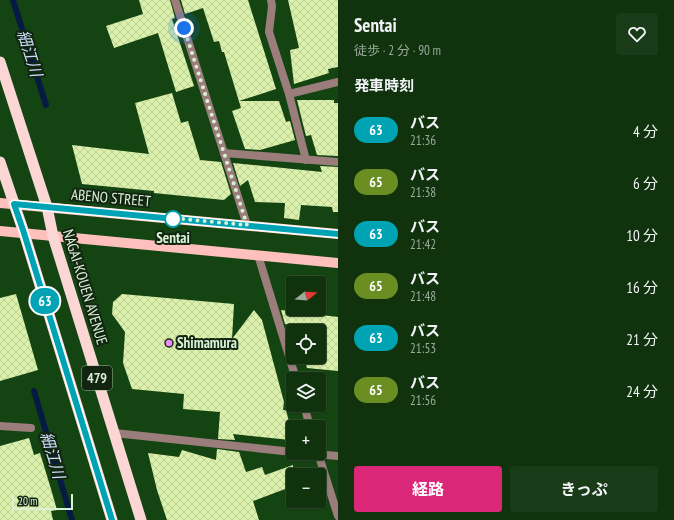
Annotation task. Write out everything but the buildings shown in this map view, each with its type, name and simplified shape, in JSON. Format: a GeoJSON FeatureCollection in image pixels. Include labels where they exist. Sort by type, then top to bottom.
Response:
{"type":"FeatureCollection","features":[{"type":"Feature","properties":{"kind":"highway","name":"NAGAI-KOUEN AVENUE"},"geometry":{"type":"LineString","coordinates":[[0,62],[47,207],[54,236],[141,520]]}},
{"type":"Feature","properties":{"kind":"highway","name":"479"},"geometry":{"type":"LineString","coordinates":[[0,162],[24,233],[112,520]]}},
{"type":"Feature","properties":{"kind":"main road","name":"ABENO STREET"},"geometry":{"type":"LineString","coordinates":[[0,203],[338,234]]}},
{"type":"Feature","properties":{"kind":"main road"},"geometry":{"type":"LineString","coordinates":[[0,230],[338,263]]}},
{"type":"Feature","properties":{"kind":"street"},"geometry":{"type":"LineString","coordinates":[[175,0],[247,225]]}},
{"type":"Feature","properties":{"kind":"street"},"geometry":{"type":"LineString","coordinates":[[271,0],[272,6],[269,32],[289,94],[306,160]]}},
{"type":"Feature","properties":{"kind":"street"},"geometry":{"type":"LineString","coordinates":[[289,94],[338,82]]}},
{"type":"Feature","properties":{"kind":"street"},"geometry":{"type":"LineString","coordinates":[[224,153],[338,162]]}},
{"type":"Feature","properties":{"kind":"street"},"geometry":{"type":"LineString","coordinates":[[258,254],[294,372]]}},
{"type":"Feature","properties":{"kind":"street"},"geometry":{"type":"LineString","coordinates":[[0,426],[30,428]]}},
{"type":"Feature","properties":{"kind":"street"},"geometry":{"type":"LineString","coordinates":[[114,433],[286,451]]}},
{"type":"Feature","properties":{"kind":"street"},"geometry":{"type":"LineString","coordinates":[[326,455],[338,456]]}},
{"type":"Feature","properties":{"kind":"street"},"geometry":{"type":"LineString","coordinates":[[321,460],[338,516]]}},
{"type":"Feature","properties":{"kind":"waterway","name":"細江川"},"geometry":{"type":"LineString","coordinates":[[13,0],[46,105]]}},
{"type":"Feature","properties":{"kind":"waterway","name":"細江川"},"geometry":{"type":"LineString","coordinates":[[34,391],[72,520]]}},
{"type":"Feature","properties":{"kind":"bus line","name":"63"},"geometry":{"type":"LineString","coordinates":[[112,520],[69,377],[14,204],[338,234]]}},
{"type":"Feature","properties":{"kind":"place","name":"Sentai"},"geometry":{"type":"Point","coordinates":[173,219]}},
{"type":"Feature","properties":{"kind":"place","name":"Shimamura"},"geometry":{"type":"Point","coordinates":[169,343]}},
{"type":"Feature","properties":{"kind":"route"},"geometry":{"type":"LineString","coordinates":[[173,219],[171,218],[247,225],[184,28]]}}]}
